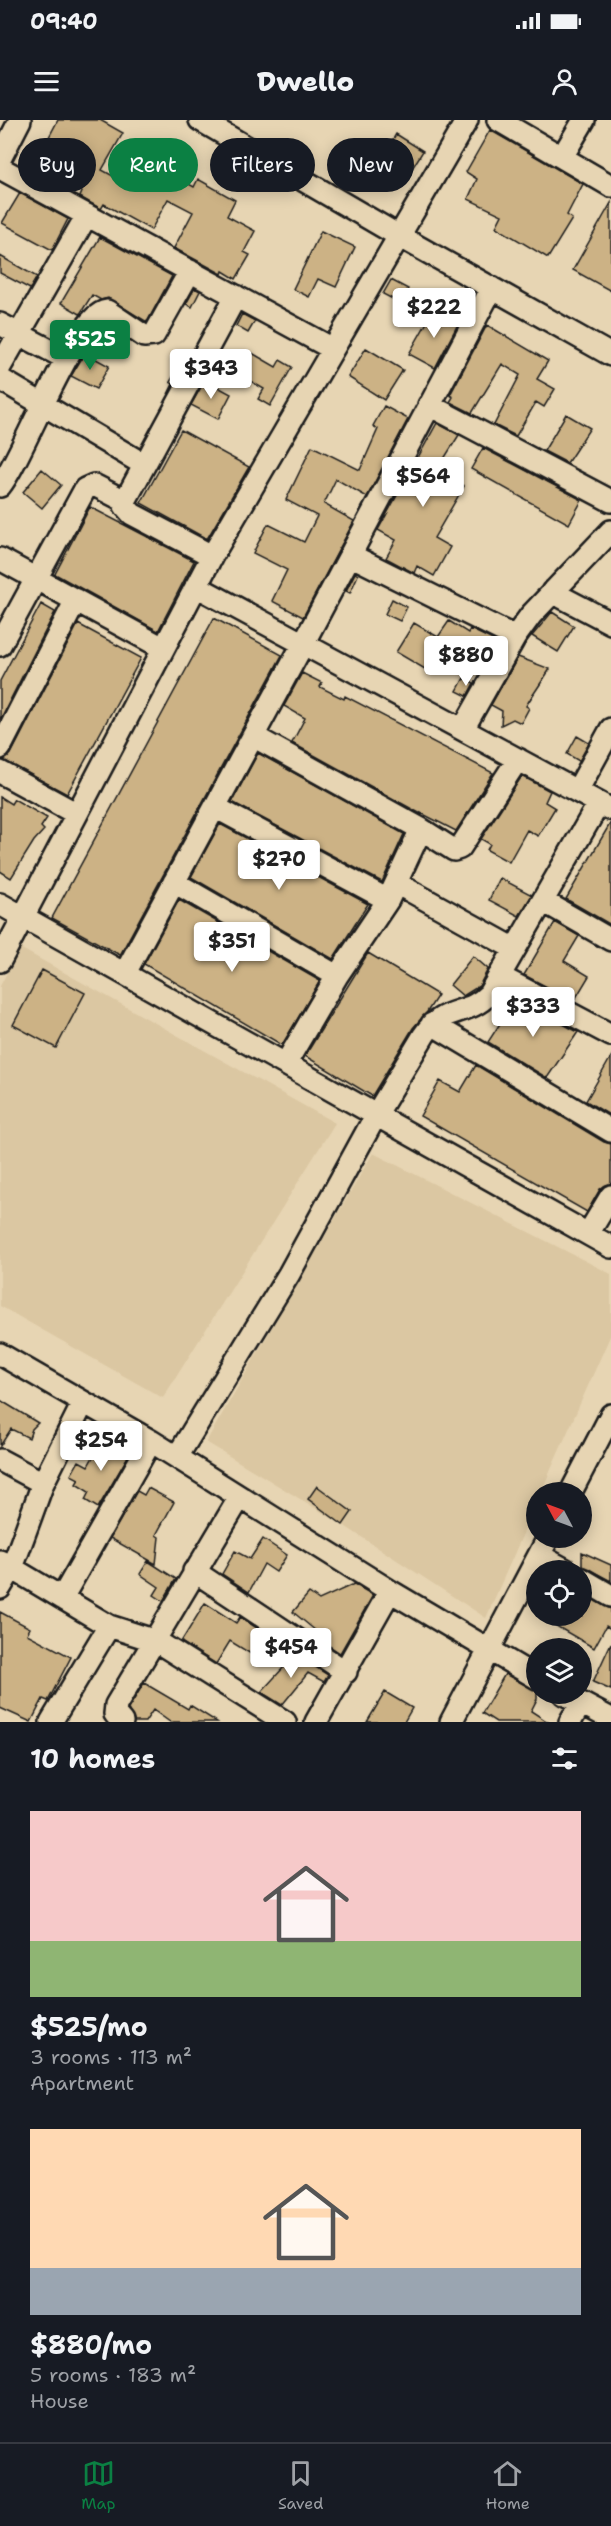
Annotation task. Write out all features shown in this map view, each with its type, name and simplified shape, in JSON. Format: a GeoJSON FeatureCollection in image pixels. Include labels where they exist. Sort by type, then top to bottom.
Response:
{"type":"FeatureCollection","features":[{"type":"Feature","properties":{"kind":"street"},"geometry":{"type":"LineString","coordinates":[[0,159],[20,120]]}},
{"type":"Feature","properties":{"kind":"street"},"geometry":{"type":"LineString","coordinates":[[200,120],[399,236],[611,355]]}},
{"type":"Feature","properties":{"kind":"street"},"geometry":{"type":"LineString","coordinates":[[0,961],[212,556],[467,120]]}},
{"type":"Feature","properties":{"kind":"street"},"geometry":{"type":"LineString","coordinates":[[498,120],[611,186]]}},
{"type":"Feature","properties":{"kind":"street"},"geometry":{"type":"LineString","coordinates":[[562,157],[584,120]]}},
{"type":"Feature","properties":{"kind":"street"},"geometry":{"type":"LineString","coordinates":[[0,168],[333,349]]}},
{"type":"Feature","properties":{"kind":"street"},"geometry":{"type":"LineString","coordinates":[[0,368],[87,214]]}},
{"type":"Feature","properties":{"kind":"street"},"geometry":{"type":"LineString","coordinates":[[0,486],[45,405],[65,358],[91,320],[104,311],[144,336],[154,335],[190,271]]}},
{"type":"Feature","properties":{"kind":"street"},"geometry":{"type":"LineString","coordinates":[[125,973],[492,288]]}},
{"type":"Feature","properties":{"kind":"street"},"geometry":{"type":"LineString","coordinates":[[212,556],[132,514],[125,506],[125,501],[236,296]]}},
{"type":"Feature","properties":{"kind":"street"},"geometry":{"type":"LineString","coordinates":[[0,324],[65,358]]}},
{"type":"Feature","properties":{"kind":"street"},"geometry":{"type":"LineString","coordinates":[[0,379],[144,464]]}},
{"type":"Feature","properties":{"kind":"street"},"geometry":{"type":"LineString","coordinates":[[429,405],[611,501]]}},
{"type":"Feature","properties":{"kind":"street"},"geometry":{"type":"LineString","coordinates":[[0,645],[85,489],[94,485],[125,501]]}},
{"type":"Feature","properties":{"kind":"street"},"geometry":{"type":"LineString","coordinates":[[463,729],[515,637],[552,591],[606,543]]}},
{"type":"Feature","properties":{"kind":"street"},"geometry":{"type":"LineString","coordinates":[[350,555],[515,637]]}},
{"type":"Feature","properties":{"kind":"street"},"geometry":{"type":"LineString","coordinates":[[0,559],[163,648]]}},
{"type":"Feature","properties":{"kind":"street"},"geometry":{"type":"LineString","coordinates":[[177,1457],[289,1274],[376,1114],[432,1024],[448,1013],[480,1004],[489,994],[543,901],[605,806],[196,586]]}},
{"type":"Feature","properties":{"kind":"street"},"geometry":{"type":"LineString","coordinates":[[552,591],[611,623]]}},
{"type":"Feature","properties":{"kind":"street"},"geometry":{"type":"LineString","coordinates":[[0,748],[76,600]]}},
{"type":"Feature","properties":{"kind":"street"},"geometry":{"type":"LineString","coordinates":[[577,791],[611,729]]}},
{"type":"Feature","properties":{"kind":"street"},"geometry":{"type":"LineString","coordinates":[[253,736],[421,829],[454,850],[460,848],[518,759]]}},
{"type":"Feature","properties":{"kind":"street"},"geometry":{"type":"LineString","coordinates":[[0,772],[77,814]]}},
{"type":"Feature","properties":{"kind":"street"},"geometry":{"type":"LineString","coordinates":[[215,807],[515,949]]}},
{"type":"Feature","properties":{"kind":"street"},"geometry":{"type":"LineString","coordinates":[[286,1064],[337,976],[392,892],[421,829]]}},
{"type":"Feature","properties":{"kind":"street"},"geometry":{"type":"LineString","coordinates":[[174,882],[337,976]]}},
{"type":"Feature","properties":{"kind":"street"},"geometry":{"type":"LineString","coordinates":[[543,901],[611,940]]}},
{"type":"Feature","properties":{"kind":"street"},"geometry":{"type":"LineString","coordinates":[[0,904],[611,1247]]}},
{"type":"Feature","properties":{"kind":"street"},"geometry":{"type":"LineString","coordinates":[[499,976],[611,1035]]}},
{"type":"Feature","properties":{"kind":"street"},"geometry":{"type":"LineString","coordinates":[[432,1024],[611,1131]]}},
{"type":"Feature","properties":{"kind":"street"},"geometry":{"type":"LineString","coordinates":[[588,1234],[611,1196]]}},
{"type":"Feature","properties":{"kind":"street"},"geometry":{"type":"LineString","coordinates":[[0,1354],[151,1441],[390,1591],[526,1672]]}},
{"type":"Feature","properties":{"kind":"street"},"geometry":{"type":"LineString","coordinates":[[0,1588],[6,1565],[83,1403]]}},
{"type":"Feature","properties":{"kind":"street"},"geometry":{"type":"LineString","coordinates":[[576,1482],[611,1414]]}},
{"type":"Feature","properties":{"kind":"street"},"geometry":{"type":"LineString","coordinates":[[62,1598],[151,1441]]}},
{"type":"Feature","properties":{"kind":"street"},"geometry":{"type":"LineString","coordinates":[[0,1460],[43,1483]]}},
{"type":"Feature","properties":{"kind":"street"},"geometry":{"type":"LineString","coordinates":[[122,1722],[115,1714],[116,1705],[240,1497]]}},
{"type":"Feature","properties":{"kind":"street"},"geometry":{"type":"LineString","coordinates":[[451,1722],[542,1548]]}},
{"type":"Feature","properties":{"kind":"street"},"geometry":{"type":"LineString","coordinates":[[545,1548],[556,1560]]}},
{"type":"Feature","properties":{"kind":"street"},"geometry":{"type":"LineString","coordinates":[[6,1565],[109,1626],[156,1641],[285,1722]]}},
{"type":"Feature","properties":{"kind":"street"},"geometry":{"type":"LineString","coordinates":[[194,1571],[346,1672]]}},
{"type":"Feature","properties":{"kind":"street"},"geometry":{"type":"LineString","coordinates":[[592,1586],[611,1596]]}},
{"type":"Feature","properties":{"kind":"street"},"geometry":{"type":"LineString","coordinates":[[316,1722],[390,1591]]}},
{"type":"Feature","properties":{"kind":"street"},"geometry":{"type":"LineString","coordinates":[[51,1722],[109,1626]]}},
{"type":"Feature","properties":{"kind":"street"},"geometry":{"type":"LineString","coordinates":[[570,1722],[572,1704]]}},
{"type":"Feature","properties":{"kind":"street"},"geometry":{"type":"LineString","coordinates":[[584,1704],[611,1719]]}},
{"type":"Feature","properties":{"kind":"shaded area"},"geometry":{"type":"Polygon","coordinates":[[[20,948],[335,1123],[163,1398],[0,1306],[0,986],[20,948]]]}},
{"type":"Feature","properties":{"kind":"shaded area"},"geometry":{"type":"Polygon","coordinates":[[[373,1153],[611,1274],[611,1334],[545,1482],[526,1482],[526,1527],[486,1618],[343,1525],[206,1442],[373,1153]]]}},
{"type":"Feature","properties":{"kind":"building"},"geometry":{"type":"Polygon","coordinates":[[[58,120],[100,120],[123,133],[120,138],[108,138],[108,159],[102,170],[108,173],[108,192],[198,192],[198,179],[210,186],[210,192],[221,192],[235,200],[227,216],[255,231],[244,252],[250,255],[236,279],[174,248],[193,212],[168,199],[151,230],[104,204],[101,209],[80,197],[82,192],[96,192],[96,138],[48,138],[58,120]]]}},
{"type":"Feature","properties":{"kind":"building"},"geometry":{"type":"Polygon","coordinates":[[[490,130],[583,184],[567,215],[572,219],[548,258],[496,227],[502,215],[468,199],[477,179],[466,172],[490,130]]]}},
{"type":"Feature","properties":{"kind":"building"},"geometry":{"type":"Polygon","coordinates":[[[414,145],[423,151],[414,165],[414,145]]]}},
{"type":"Feature","properties":{"kind":"building"},"geometry":{"type":"Polygon","coordinates":[[[20,193],[68,219],[52,250],[2,223],[20,193]]]}},
{"type":"Feature","properties":{"kind":"building"},"geometry":{"type":"Polygon","coordinates":[[[611,203],[611,291],[573,270],[611,203]]]}},
{"type":"Feature","properties":{"kind":"building"},"geometry":{"type":"Polygon","coordinates":[[[321,231],[355,247],[336,287],[318,279],[309,297],[293,289],[321,231]]]}},
{"type":"Feature","properties":{"kind":"building"},"geometry":{"type":"Polygon","coordinates":[[[100,237],[172,276],[147,322],[108,298],[101,300],[92,295],[80,314],[61,303],[100,237]]]}},
{"type":"Feature","properties":{"kind":"building"},"geometry":{"type":"Polygon","coordinates":[[[0,256],[37,277],[30,289],[0,273],[0,256]]]}},
{"type":"Feature","properties":{"kind":"building"},"geometry":{"type":"Polygon","coordinates":[[[391,280],[408,289],[400,303],[383,294],[391,280]]]}},
{"type":"Feature","properties":{"kind":"building"},"geometry":{"type":"Polygon","coordinates":[[[195,288],[200,291],[192,307],[186,304],[195,288]]]}},
{"type":"Feature","properties":{"kind":"building"},"geometry":{"type":"Polygon","coordinates":[[[434,310],[458,324],[435,368],[409,354],[434,310]]]}},
{"type":"Feature","properties":{"kind":"building"},"geometry":{"type":"Polygon","coordinates":[[[242,314],[255,321],[248,333],[236,326],[242,314]]]}},
{"type":"Feature","properties":{"kind":"building"},"geometry":{"type":"Polygon","coordinates":[[[487,325],[548,361],[537,379],[555,389],[544,407],[536,402],[516,436],[494,425],[520,375],[502,364],[472,413],[450,402],[453,397],[450,395],[487,325]]]}},
{"type":"Feature","properties":{"kind":"building"},"geometry":{"type":"Polygon","coordinates":[[[366,348],[403,370],[384,400],[348,377],[366,348]]]}},
{"type":"Feature","properties":{"kind":"building"},"geometry":{"type":"Polygon","coordinates":[[[85,353],[109,366],[96,389],[71,376],[85,353]]]}},
{"type":"Feature","properties":{"kind":"building"},"geometry":{"type":"Polygon","coordinates":[[[252,353],[276,367],[280,360],[292,367],[270,406],[258,399],[264,389],[240,375],[252,353]]]}},
{"type":"Feature","properties":{"kind":"building"},"geometry":{"type":"Polygon","coordinates":[[[179,367],[182,369],[168,394],[173,384],[170,382],[179,367]]]}},
{"type":"Feature","properties":{"kind":"building"},"geometry":{"type":"Polygon","coordinates":[[[205,380],[231,394],[218,419],[191,405],[205,380]]]}},
{"type":"Feature","properties":{"kind":"building"},"geometry":{"type":"Polygon","coordinates":[[[384,406],[408,419],[367,497],[336,479],[324,504],[354,521],[303,617],[272,601],[287,570],[253,553],[268,524],[304,542],[317,516],[286,500],[312,446],[360,470],[378,429],[373,426],[384,406]]]}},
{"type":"Feature","properties":{"kind":"building"},"geometry":{"type":"Polygon","coordinates":[[[566,414],[590,428],[567,463],[544,451],[566,414]]]}},
{"type":"Feature","properties":{"kind":"building"},"geometry":{"type":"Polygon","coordinates":[[[437,423],[459,435],[437,470],[464,486],[434,538],[450,547],[434,576],[417,566],[414,573],[386,558],[396,540],[378,530],[437,423]]]}},
{"type":"Feature","properties":{"kind":"building"},"geometry":{"type":"Polygon","coordinates":[[[181,430],[249,467],[207,539],[141,503],[181,430]]]}},
{"type":"Feature","properties":{"kind":"building"},"geometry":{"type":"Polygon","coordinates":[[[483,448],[582,500],[569,524],[471,469],[483,448]]]}},
{"type":"Feature","properties":{"kind":"building"},"geometry":{"type":"Polygon","coordinates":[[[42,469],[61,485],[42,508],[23,492],[42,469]]]}},
{"type":"Feature","properties":{"kind":"building"},"geometry":{"type":"Polygon","coordinates":[[[90,507],[194,561],[158,631],[55,574],[90,507]]]}},
{"type":"Feature","properties":{"kind":"building"},"geometry":{"type":"Polygon","coordinates":[[[355,573],[358,575],[350,593],[346,591],[355,573]]]}},
{"type":"Feature","properties":{"kind":"building"},"geometry":{"type":"Polygon","coordinates":[[[392,599],[407,607],[400,621],[385,614],[392,599]]]}},
{"type":"Feature","properties":{"kind":"building"},"geometry":{"type":"Polygon","coordinates":[[[41,604],[55,612],[0,720],[0,681],[41,604]]]}},
{"type":"Feature","properties":{"kind":"building"},"geometry":{"type":"Polygon","coordinates":[[[552,612],[574,626],[558,652],[532,636],[552,612]]]}},
{"type":"Feature","properties":{"kind":"building"},"geometry":{"type":"Polygon","coordinates":[[[214,618],[282,655],[120,955],[52,918],[214,618]]]}},
{"type":"Feature","properties":{"kind":"building"},"geometry":{"type":"Polygon","coordinates":[[[449,621],[468,633],[470,629],[497,642],[492,650],[483,645],[468,670],[441,654],[430,672],[396,652],[414,623],[438,637],[449,621]]]}},
{"type":"Feature","properties":{"kind":"building"},"geometry":{"type":"Polygon","coordinates":[[[78,624],[141,658],[67,794],[3,760],[11,754],[78,624]]]}},
{"type":"Feature","properties":{"kind":"building"},"geometry":{"type":"Polygon","coordinates":[[[518,657],[550,669],[526,706],[529,708],[521,723],[513,719],[501,725],[502,711],[491,705],[518,657]]]}},
{"type":"Feature","properties":{"kind":"building"},"geometry":{"type":"Polygon","coordinates":[[[302,673],[322,683],[320,687],[344,699],[345,696],[493,773],[456,831],[292,743],[305,718],[284,706],[302,673]]]}},
{"type":"Feature","properties":{"kind":"building"},"geometry":{"type":"Polygon","coordinates":[[[464,678],[474,683],[467,696],[457,691],[464,678]]]}},
{"type":"Feature","properties":{"kind":"building"},"geometry":{"type":"Polygon","coordinates":[[[577,736],[589,743],[579,761],[567,754],[577,736]]]}},
{"type":"Feature","properties":{"kind":"building"},"geometry":{"type":"Polygon","coordinates":[[[258,753],[404,834],[382,882],[232,802],[258,753]]]}},
{"type":"Feature","properties":{"kind":"building"},"geometry":{"type":"Polygon","coordinates":[[[522,776],[550,791],[545,802],[555,808],[538,836],[527,830],[509,862],[487,850],[490,844],[481,839],[522,776]]]}},
{"type":"Feature","properties":{"kind":"building"},"geometry":{"type":"Polygon","coordinates":[[[0,797],[11,804],[14,799],[47,818],[41,827],[44,830],[34,841],[11,878],[0,871],[0,797]]]}},
{"type":"Feature","properties":{"kind":"building"},"geometry":{"type":"Polygon","coordinates":[[[611,822],[611,925],[566,899],[611,822]]]}},
{"type":"Feature","properties":{"kind":"building"},"geometry":{"type":"Polygon","coordinates":[[[220,824],[368,904],[333,959],[191,877],[220,824]]]}},
{"type":"Feature","properties":{"kind":"building"},"geometry":{"type":"Polygon","coordinates":[[[500,878],[532,895],[519,916],[489,900],[500,878]]]}},
{"type":"Feature","properties":{"kind":"building"},"geometry":{"type":"Polygon","coordinates":[[[179,900],[320,981],[282,1045],[144,964],[179,900]]]}},
{"type":"Feature","properties":{"kind":"building"},"geometry":{"type":"Polygon","coordinates":[[[555,922],[579,936],[564,961],[589,976],[574,1001],[524,975],[555,922]]]}},
{"type":"Feature","properties":{"kind":"building"},"geometry":{"type":"Polygon","coordinates":[[[368,953],[438,995],[413,1028],[372,1096],[305,1056],[368,953]]]}},
{"type":"Feature","properties":{"kind":"building"},"geometry":{"type":"Polygon","coordinates":[[[473,956],[488,969],[479,986],[463,996],[450,985],[473,956]]]}},
{"type":"Feature","properties":{"kind":"building"},"geometry":{"type":"Polygon","coordinates":[[[42,970],[85,993],[56,1048],[13,1025],[42,970]]]}},
{"type":"Feature","properties":{"kind":"building"},"geometry":{"type":"Polygon","coordinates":[[[516,999],[578,1032],[547,1078],[488,1042],[516,999]]]}},
{"type":"Feature","properties":{"kind":"building"},"geometry":{"type":"Polygon","coordinates":[[[611,1057],[611,1116],[586,1101],[611,1057]]]}},
{"type":"Feature","properties":{"kind":"building"},"geometry":{"type":"Polygon","coordinates":[[[476,1065],[604,1142],[611,1144],[611,1183],[600,1189],[587,1212],[420,1116],[440,1081],[460,1092],[476,1065]]]}},
{"type":"Feature","properties":{"kind":"building"},"geometry":{"type":"Polygon","coordinates":[[[0,1400],[38,1423],[32,1429],[29,1438],[11,1429],[0,1446],[0,1400]]]}},
{"type":"Feature","properties":{"kind":"building"},"geometry":{"type":"Polygon","coordinates":[[[103,1439],[130,1453],[98,1508],[85,1500],[89,1492],[76,1484],[79,1479],[71,1475],[79,1461],[88,1466],[103,1439]]]}},
{"type":"Feature","properties":{"kind":"building"},"geometry":{"type":"Polygon","coordinates":[[[317,1486],[352,1512],[343,1525],[308,1499],[317,1486]]]}},
{"type":"Feature","properties":{"kind":"building"},"geometry":{"type":"Polygon","coordinates":[[[148,1488],[174,1502],[156,1535],[159,1537],[156,1564],[110,1538],[137,1491],[144,1495],[148,1488]]]}},
{"type":"Feature","properties":{"kind":"building"},"geometry":{"type":"Polygon","coordinates":[[[263,1539],[287,1555],[276,1572],[264,1564],[249,1592],[222,1574],[235,1551],[250,1559],[263,1539]]]}},
{"type":"Feature","properties":{"kind":"building"},"geometry":{"type":"Polygon","coordinates":[[[582,1552],[611,1565],[611,1581],[592,1571],[592,1560],[582,1560],[582,1552]]]}},
{"type":"Feature","properties":{"kind":"building"},"geometry":{"type":"Polygon","coordinates":[[[148,1561],[176,1579],[163,1601],[154,1595],[159,1587],[140,1574],[148,1561]]]}},
{"type":"Feature","properties":{"kind":"building"},"geometry":{"type":"Polygon","coordinates":[[[354,1584],[373,1595],[340,1653],[313,1635],[316,1631],[293,1612],[309,1593],[319,1600],[354,1584]]]}},
{"type":"Feature","properties":{"kind":"building"},"geometry":{"type":"Polygon","coordinates":[[[592,1599],[611,1609],[611,1629],[606,1626],[594,1648],[592,1638],[577,1638],[556,1626],[592,1626],[592,1599]]]}},
{"type":"Feature","properties":{"kind":"building"},"geometry":{"type":"Polygon","coordinates":[[[205,1603],[236,1623],[240,1617],[275,1640],[261,1660],[230,1641],[216,1664],[181,1642],[205,1603]]]}},
{"type":"Feature","properties":{"kind":"building"},"geometry":{"type":"Polygon","coordinates":[[[0,1612],[30,1628],[27,1634],[71,1657],[48,1701],[43,1699],[31,1722],[0,1708],[0,1612]]]}},
{"type":"Feature","properties":{"kind":"building"},"geometry":{"type":"Polygon","coordinates":[[[611,1643],[611,1690],[593,1682],[611,1643]]]}},
{"type":"Feature","properties":{"kind":"building"},"geometry":{"type":"Polygon","coordinates":[[[296,1654],[328,1675],[324,1682],[308,1673],[282,1705],[261,1692],[296,1654]]]}},
{"type":"Feature","properties":{"kind":"building"},"geometry":{"type":"Polygon","coordinates":[[[505,1674],[526,1685],[526,1704],[534,1704],[531,1711],[548,1722],[496,1722],[482,1713],[505,1674]]]}},
{"type":"Feature","properties":{"kind":"building"},"geometry":{"type":"Polygon","coordinates":[[[144,1683],[188,1709],[190,1705],[217,1722],[170,1722],[153,1710],[145,1722],[134,1722],[128,1709],[144,1683]]]}},
{"type":"Feature","properties":{"kind":"building"},"geometry":{"type":"Polygon","coordinates":[[[385,1692],[412,1708],[404,1722],[367,1722],[385,1692]]]}}]}
